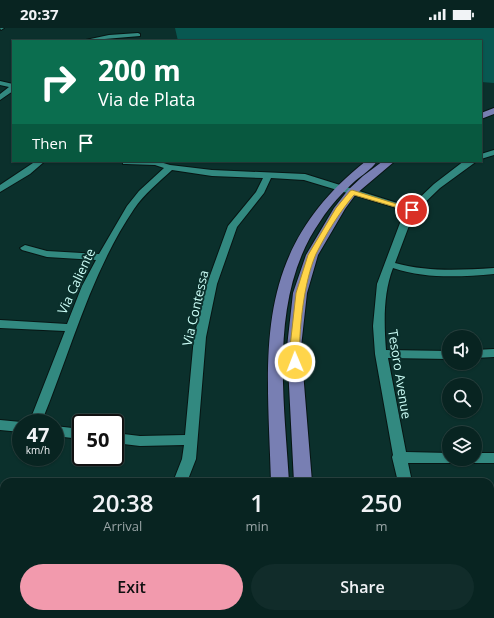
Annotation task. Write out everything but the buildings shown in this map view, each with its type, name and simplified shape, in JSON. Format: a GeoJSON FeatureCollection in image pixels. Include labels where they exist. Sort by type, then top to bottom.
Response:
{"type":"FeatureCollection","features":[{"type":"Feature","properties":{"kind":"main road"},"geometry":{"type":"LineString","coordinates":[[482,108],[494,102]]}},
{"type":"Feature","properties":{"kind":"main road"},"geometry":{"type":"LineString","coordinates":[[482,116],[494,111]]}},
{"type":"Feature","properties":{"kind":"main road"},"geometry":{"type":"LineString","coordinates":[[303,478],[294,347],[300,293],[312,255],[340,208],[352,176],[371,162]]}},
{"type":"Feature","properties":{"kind":"main road"},"geometry":{"type":"LineString","coordinates":[[280,478],[276,351],[282,300],[291,262],[306,233],[326,203],[367,178],[389,162]]}},
{"type":"Feature","properties":{"kind":"street"},"geometry":{"type":"LineString","coordinates":[[90,40],[109,37],[138,38],[137,28]]}},
{"type":"Feature","properties":{"kind":"street"},"geometry":{"type":"LineString","coordinates":[[0,83],[12,86]]}},
{"type":"Feature","properties":{"kind":"street"},"geometry":{"type":"LineString","coordinates":[[0,98],[12,87]]}},
{"type":"Feature","properties":{"kind":"street"},"geometry":{"type":"LineString","coordinates":[[482,158],[494,152]]}},
{"type":"Feature","properties":{"kind":"street"},"geometry":{"type":"LineString","coordinates":[[0,190],[41,162]]}},
{"type":"Feature","properties":{"kind":"street"},"geometry":{"type":"LineString","coordinates":[[126,162],[155,163],[170,167],[212,172],[305,177],[412,210]]}},
{"type":"Feature","properties":{"kind":"street","name":"Tesoro Avenue"},"geometry":{"type":"LineString","coordinates":[[404,478],[399,457],[378,326],[382,284],[405,223],[412,210],[437,186],[470,162]]}},
{"type":"Feature","properties":{"kind":"street","name":"Via Caliente"},"geometry":{"type":"LineString","coordinates":[[39,414],[86,286],[130,208],[142,193],[170,167]]}},
{"type":"Feature","properties":{"kind":"street","name":"Via Contessa"},"geometry":{"type":"LineString","coordinates":[[182,478],[189,458],[200,336],[212,284],[233,226],[260,193],[268,175]]}},
{"type":"Feature","properties":{"kind":"street"},"geometry":{"type":"LineString","coordinates":[[26,248],[46,254],[102,257]]}},
{"type":"Feature","properties":{"kind":"street"},"geometry":{"type":"LineString","coordinates":[[389,264],[409,271],[446,275],[494,271]]}},
{"type":"Feature","properties":{"kind":"street"},"geometry":{"type":"LineString","coordinates":[[0,324],[70,328]]}},
{"type":"Feature","properties":{"kind":"street"},"geometry":{"type":"LineString","coordinates":[[482,354],[494,353]]}},
{"type":"Feature","properties":{"kind":"street"},"geometry":{"type":"LineString","coordinates":[[382,354],[442,355]]}},
{"type":"Feature","properties":{"kind":"street"},"geometry":{"type":"LineString","coordinates":[[0,425],[12,426]]}},
{"type":"Feature","properties":{"kind":"street"},"geometry":{"type":"LineString","coordinates":[[124,439],[140,441],[191,440]]}},
{"type":"Feature","properties":{"kind":"street"},"geometry":{"type":"LineString","coordinates":[[399,457],[442,458]]}},
{"type":"Feature","properties":{"kind":"street"},"geometry":{"type":"LineString","coordinates":[[482,458],[494,458]]}},
{"type":"Feature","properties":{"kind":"shaded area"},"geometry":{"type":"Polygon","coordinates":[[[175,28],[494,28],[494,83],[482,82],[482,40],[178,40],[175,28]]]}},
{"type":"Feature","properties":{"kind":"route"},"geometry":{"type":"LineString","coordinates":[[295,362],[294,347],[300,293],[312,255],[340,208],[352,192],[412,210]]}}]}
